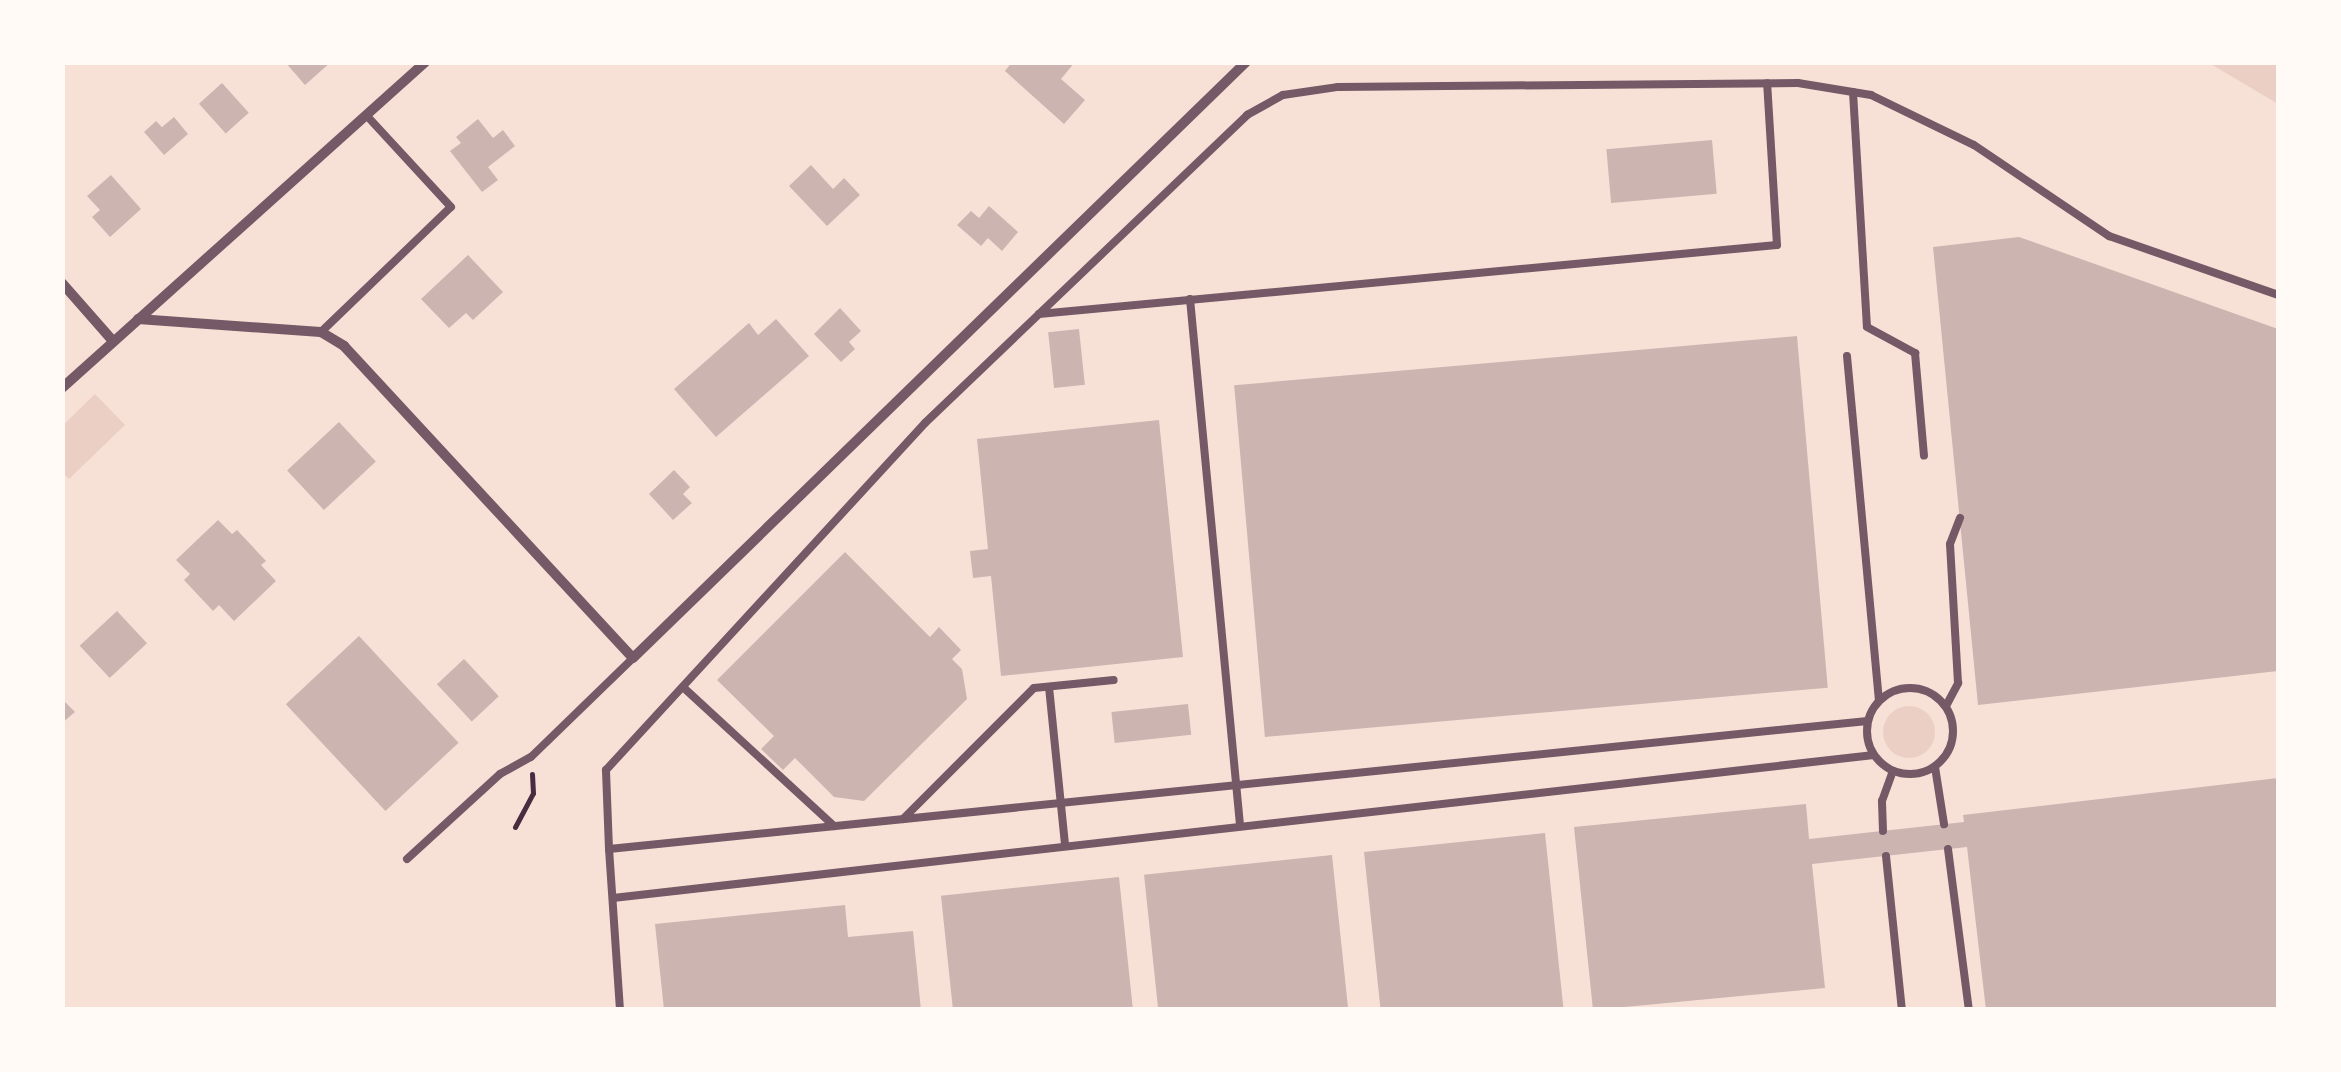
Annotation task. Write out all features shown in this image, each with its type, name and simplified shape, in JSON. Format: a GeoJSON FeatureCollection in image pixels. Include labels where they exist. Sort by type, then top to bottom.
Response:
{"type":"FeatureCollection","features":[{"type":"Feature","properties":{"kind":"street"},"geometry":{"type":"LineString","coordinates":[[62,388],[425,62]]}},
{"type":"Feature","properties":{"kind":"street"},"geometry":{"type":"LineString","coordinates":[[138,319],[322,332],[344,346],[633,658],[1246,62]]}},
{"type":"Feature","properties":{"kind":"street"},"geometry":{"type":"LineString","coordinates":[[62,282],[112,341]]}},
{"type":"Feature","properties":{"kind":"lane"},"geometry":{"type":"LineString","coordinates":[[1039,314],[1776,245],[1767,83]]}},
{"type":"Feature","properties":{"kind":"lane"},"geometry":{"type":"LineString","coordinates":[[620,1010],[606,770],[925,423],[1247,115],[1283,95],[1338,87],[1767,83],[1872,95],[1974,145],[2109,236],[2278,295]]}},
{"type":"Feature","properties":{"kind":"lane"},"geometry":{"type":"LineString","coordinates":[[1853,92],[1867,327],[1915,353],[1924,456]]}},
{"type":"Feature","properties":{"kind":"lane"},"geometry":{"type":"LineString","coordinates":[[322,332],[452,207],[366,115]]}},
{"type":"Feature","properties":{"kind":"lane"},"geometry":{"type":"LineString","coordinates":[[1190,300],[1240,825]]}},
{"type":"Feature","properties":{"kind":"lane"},"geometry":{"type":"LineString","coordinates":[[1847,356],[1880,700]]}},
{"type":"Feature","properties":{"kind":"lane"},"geometry":{"type":"LineString","coordinates":[[1946,706],[1958,683],[1950,544],[1960,518]]}},
{"type":"Feature","properties":{"kind":"lane"},"geometry":{"type":"LineString","coordinates":[[408,859],[500,774],[531,756],[633,658]]}},
{"type":"Feature","properties":{"kind":"lane"},"geometry":{"type":"LineString","coordinates":[[903,819],[1034,688],[1114,680]]}},
{"type":"Feature","properties":{"kind":"lane"},"geometry":{"type":"LineString","coordinates":[[1049,687],[1065,845]]}},
{"type":"Feature","properties":{"kind":"lane"},"geometry":{"type":"LineString","coordinates":[[1913,687],[1938,696],[1946,706],[1952,718],[1952,745],[1935,767],[1922,773],[1894,772],[1874,755],[1868,722],[1889,692],[1913,687]]}},
{"type":"Feature","properties":{"kind":"lane"},"geometry":{"type":"LineString","coordinates":[[684,688],[834,826]]}},
{"type":"Feature","properties":{"kind":"lane"},"geometry":{"type":"LineString","coordinates":[[610,850],[1868,722]]}},
{"type":"Feature","properties":{"kind":"lane"},"geometry":{"type":"LineString","coordinates":[[614,898],[1874,755]]}},
{"type":"Feature","properties":{"kind":"lane"},"geometry":{"type":"LineString","coordinates":[[1935,767],[1944,824]]}},
{"type":"Feature","properties":{"kind":"lane"},"geometry":{"type":"LineString","coordinates":[[1883,831],[1882,801],[1894,772]]}},
{"type":"Feature","properties":{"kind":"lane"},"geometry":{"type":"LineString","coordinates":[[1948,850],[1969,1010]]}},
{"type":"Feature","properties":{"kind":"lane"},"geometry":{"type":"LineString","coordinates":[[1886,856],[1902,1010]]}},
{"type":"Feature","properties":{"kind":"path"},"geometry":{"type":"LineString","coordinates":[[515,827],[533,793],[531,756]]}},
{"type":"Feature","properties":{"kind":"shaded area"},"geometry":{"type":"Polygon","coordinates":[[[2209,63],[2278,63],[2278,104],[2209,63]]]}},
{"type":"Feature","properties":{"kind":"shaded area"},"geometry":{"type":"Polygon","coordinates":[[[95,394],[125,425],[69,479],[63,473],[63,425],[95,394]]]}},
{"type":"Feature","properties":{"kind":"shaded area"},"geometry":{"type":"Polygon","coordinates":[[[1909,706],[1927,714],[1935,732],[1927,750],[1909,758],[1891,750],[1883,732],[1891,714],[1909,706]]]}},
{"type":"Feature","properties":{"kind":"building"},"geometry":{"type":"Polygon","coordinates":[[[285,62],[331,62],[305,85],[285,62]]]}},
{"type":"Feature","properties":{"kind":"building"},"geometry":{"type":"Polygon","coordinates":[[[1012,62],[1075,62],[1061,79],[1085,100],[1064,124],[1005,71],[1012,62]]]}},
{"type":"Feature","properties":{"kind":"building"},"geometry":{"type":"Polygon","coordinates":[[[222,83],[249,113],[226,133],[199,104],[222,83]]]}},
{"type":"Feature","properties":{"kind":"building"},"geometry":{"type":"Polygon","coordinates":[[[174,117],[188,134],[164,155],[144,132],[156,121],[162,127],[174,117]]]}},
{"type":"Feature","properties":{"kind":"building"},"geometry":{"type":"Polygon","coordinates":[[[478,119],[493,138],[503,130],[515,146],[488,167],[498,180],[482,192],[450,151],[461,143],[456,137],[478,119]]]}},
{"type":"Feature","properties":{"kind":"building"},"geometry":{"type":"Polygon","coordinates":[[[1712,140],[1717,194],[1611,203],[1606,149],[1712,140]]]}},
{"type":"Feature","properties":{"kind":"building"},"geometry":{"type":"Polygon","coordinates":[[[811,165],[833,189],[844,178],[860,195],[827,226],[789,186],[811,165]]]}},
{"type":"Feature","properties":{"kind":"building"},"geometry":{"type":"Polygon","coordinates":[[[111,175],[141,209],[110,237],[92,217],[100,210],[87,196],[111,175]]]}},
{"type":"Feature","properties":{"kind":"building"},"geometry":{"type":"Polygon","coordinates":[[[989,206],[1018,232],[1002,251],[988,238],[981,246],[957,225],[971,211],[979,218],[989,206]]]}},
{"type":"Feature","properties":{"kind":"building"},"geometry":{"type":"Polygon","coordinates":[[[2019,237],[2278,329],[2278,671],[1978,705],[1933,247],[2019,237]]]}},
{"type":"Feature","properties":{"kind":"building"},"geometry":{"type":"Polygon","coordinates":[[[468,255],[503,292],[473,320],[466,313],[449,328],[421,299],[468,255]]]}},
{"type":"Feature","properties":{"kind":"building"},"geometry":{"type":"Polygon","coordinates":[[[840,308],[861,331],[849,342],[855,349],[841,362],[814,334],[840,308]]]}},
{"type":"Feature","properties":{"kind":"building"},"geometry":{"type":"Polygon","coordinates":[[[776,319],[809,356],[716,437],[674,389],[749,323],[758,335],[776,319]]]}},
{"type":"Feature","properties":{"kind":"building"},"geometry":{"type":"Polygon","coordinates":[[[1079,329],[1085,385],[1054,388],[1048,332],[1079,329]]]}},
{"type":"Feature","properties":{"kind":"building"},"geometry":{"type":"Polygon","coordinates":[[[1797,336],[1828,688],[1265,737],[1234,385],[1797,336]]]}},
{"type":"Feature","properties":{"kind":"building"},"geometry":{"type":"Polygon","coordinates":[[[1159,420],[1183,657],[1001,676],[991,576],[973,578],[970,551],[988,549],[977,439],[1159,420]]]}},
{"type":"Feature","properties":{"kind":"building"},"geometry":{"type":"Polygon","coordinates":[[[339,422],[376,461],[324,510],[287,470],[339,422]]]}},
{"type":"Feature","properties":{"kind":"building"},"geometry":{"type":"Polygon","coordinates":[[[674,470],[690,487],[683,494],[692,503],[673,520],[649,494],[674,470]]]}},
{"type":"Feature","properties":{"kind":"building"},"geometry":{"type":"Polygon","coordinates":[[[218,520],[232,534],[237,530],[266,561],[261,565],[276,581],[234,621],[219,605],[213,611],[184,580],[190,574],[176,560],[218,520]]]}},
{"type":"Feature","properties":{"kind":"building"},"geometry":{"type":"Polygon","coordinates":[[[845,552],[930,637],[939,627],[961,650],[952,659],[962,669],[967,699],[864,801],[834,797],[795,758],[783,770],[761,749],[774,736],[717,680],[845,552]]]}},
{"type":"Feature","properties":{"kind":"building"},"geometry":{"type":"Polygon","coordinates":[[[117,611],[147,643],[110,678],[80,646],[117,611]]]}},
{"type":"Feature","properties":{"kind":"building"},"geometry":{"type":"Polygon","coordinates":[[[359,636],[459,743],[385,811],[286,704],[359,636]]]}},
{"type":"Feature","properties":{"kind":"building"},"geometry":{"type":"Polygon","coordinates":[[[464,659],[499,696],[472,722],[437,684],[464,659]]]}},
{"type":"Feature","properties":{"kind":"building"},"geometry":{"type":"Polygon","coordinates":[[[62,699],[75,712],[62,723],[62,699]]]}},
{"type":"Feature","properties":{"kind":"building"},"geometry":{"type":"Polygon","coordinates":[[[1188,704],[1191,735],[1115,743],[1111,712],[1188,704]]]}},
{"type":"Feature","properties":{"kind":"building"},"geometry":{"type":"Polygon","coordinates":[[[2278,778],[2278,1010],[1986,1010],[1967,847],[1812,864],[1825,988],[1593,1010],[1574,827],[1806,804],[1809,839],[1964,822],[1963,815],[2278,778]]]}},
{"type":"Feature","properties":{"kind":"building"},"geometry":{"type":"Polygon","coordinates":[[[1545,833],[1564,1010],[1381,1010],[1364,852],[1545,833]]]}},
{"type":"Feature","properties":{"kind":"building"},"geometry":{"type":"Polygon","coordinates":[[[1332,855],[1348,1010],[1158,1010],[1144,875],[1332,855]]]}},
{"type":"Feature","properties":{"kind":"building"},"geometry":{"type":"Polygon","coordinates":[[[1119,877],[1133,1010],[953,1010],[941,896],[1119,877]]]}},
{"type":"Feature","properties":{"kind":"building"},"geometry":{"type":"Polygon","coordinates":[[[845,905],[848,937],[913,931],[921,1010],[664,1010],[655,924],[845,905]]]}}]}
